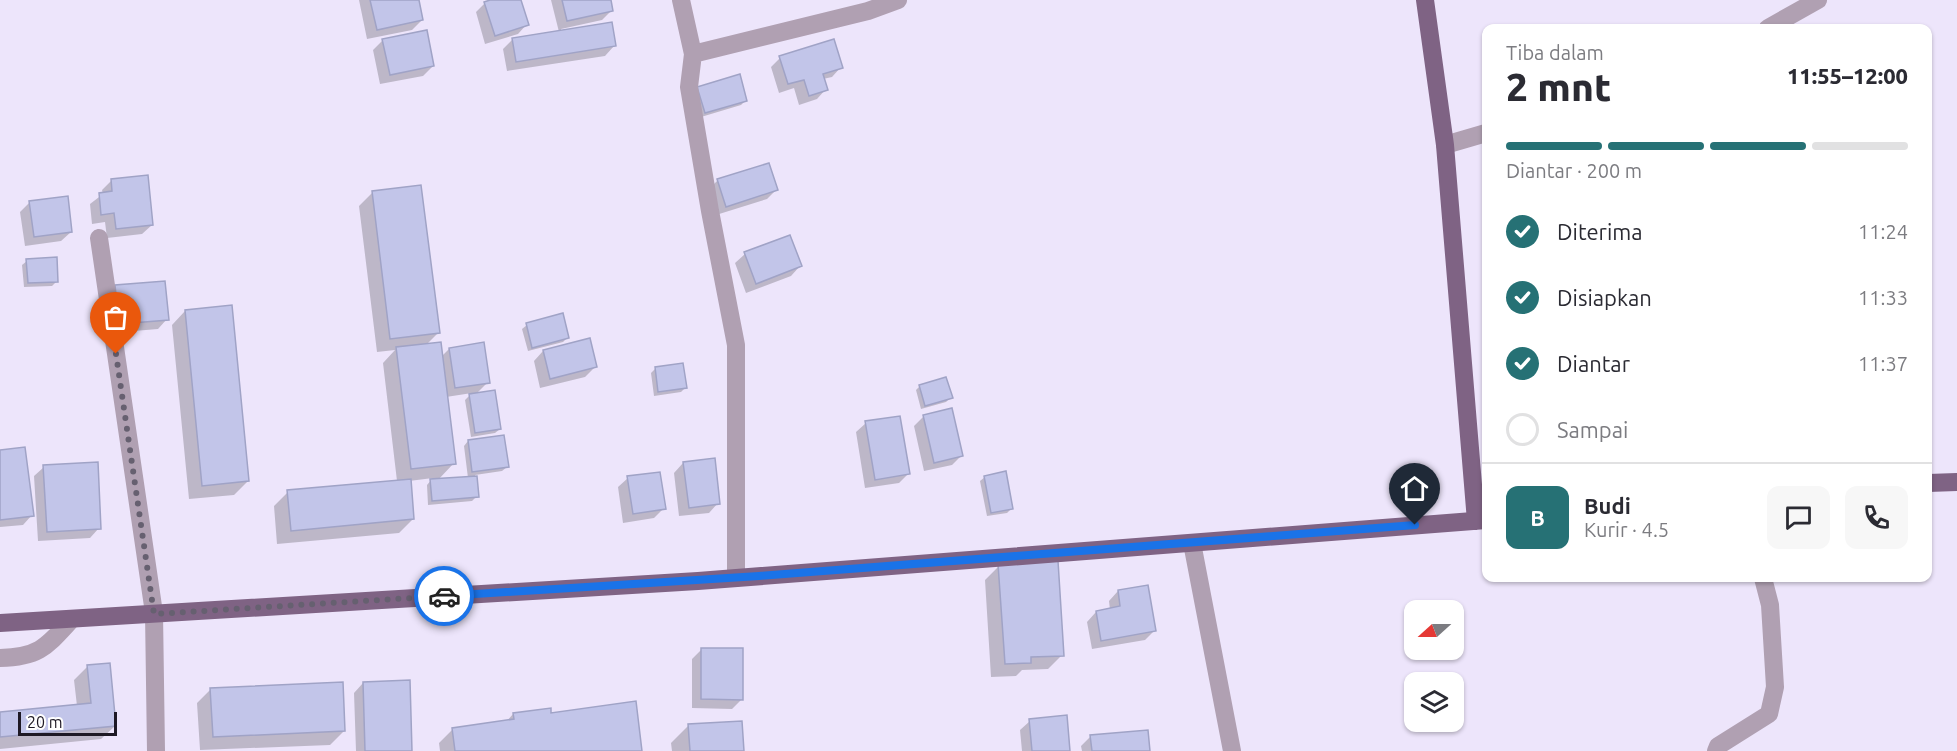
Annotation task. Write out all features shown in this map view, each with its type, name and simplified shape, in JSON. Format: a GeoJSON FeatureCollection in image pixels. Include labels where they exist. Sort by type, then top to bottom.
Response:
{"type":"FeatureCollection","features":[{"type":"Feature","properties":{"kind":"main road"},"geometry":{"type":"LineString","coordinates":[[0,623],[736,578],[1481,520],[1445,145],[1425,0]]}},
{"type":"Feature","properties":{"kind":"main road"},"geometry":{"type":"LineString","coordinates":[[1932,483],[1957,482]]}},
{"type":"Feature","properties":{"kind":"street"},"geometry":{"type":"LineString","coordinates":[[681,0],[693,54],[689,87],[736,345],[736,578]]}},
{"type":"Feature","properties":{"kind":"street"},"geometry":{"type":"LineString","coordinates":[[693,54],[868,11],[898,0]]}},
{"type":"Feature","properties":{"kind":"street"},"geometry":{"type":"LineString","coordinates":[[1775,24],[1818,0]]}},
{"type":"Feature","properties":{"kind":"street"},"geometry":{"type":"LineString","coordinates":[[1445,145],[1482,134]]}},
{"type":"Feature","properties":{"kind":"street"},"geometry":{"type":"LineString","coordinates":[[99,238],[154,614],[156,751]]}},
{"type":"Feature","properties":{"kind":"street"},"geometry":{"type":"LineString","coordinates":[[1192,543],[1232,751]]}},
{"type":"Feature","properties":{"kind":"street"},"geometry":{"type":"LineString","coordinates":[[1716,751],[1718,746],[1769,714],[1775,687],[1770,605],[1764,582]]}},
{"type":"Feature","properties":{"kind":"street"},"geometry":{"type":"LineString","coordinates":[[0,658],[16,658],[39,652],[72,619]]}},
{"type":"Feature","properties":{"kind":"building"},"geometry":{"type":"Polygon","coordinates":[[[370,0],[419,0],[423,20],[377,30],[370,0]]]}},
{"type":"Feature","properties":{"kind":"building"},"geometry":{"type":"Polygon","coordinates":[[[521,0],[529,25],[495,36],[484,2],[521,0]]]}},
{"type":"Feature","properties":{"kind":"building"},"geometry":{"type":"Polygon","coordinates":[[[562,0],[611,0],[613,11],[567,21],[562,0]]]}},
{"type":"Feature","properties":{"kind":"building"},"geometry":{"type":"Polygon","coordinates":[[[612,22],[616,46],[516,62],[512,38],[612,22]]]}},
{"type":"Feature","properties":{"kind":"building"},"geometry":{"type":"Polygon","coordinates":[[[427,30],[434,66],[390,75],[382,39],[427,30]]]}},
{"type":"Feature","properties":{"kind":"building"},"geometry":{"type":"Polygon","coordinates":[[[834,39],[843,68],[823,74],[828,90],[809,96],[804,80],[788,84],[779,56],[834,39]]]}},
{"type":"Feature","properties":{"kind":"building"},"geometry":{"type":"Polygon","coordinates":[[[740,74],[747,101],[705,113],[697,87],[740,74]]]}},
{"type":"Feature","properties":{"kind":"building"},"geometry":{"type":"Polygon","coordinates":[[[769,163],[778,190],[726,207],[717,179],[769,163]]]}},
{"type":"Feature","properties":{"kind":"building"},"geometry":{"type":"Polygon","coordinates":[[[148,175],[153,225],[116,229],[114,213],[101,215],[99,193],[112,191],[111,179],[148,175]]]}},
{"type":"Feature","properties":{"kind":"building"},"geometry":{"type":"Polygon","coordinates":[[[421,185],[440,333],[390,339],[372,191],[421,185]]]}},
{"type":"Feature","properties":{"kind":"building"},"geometry":{"type":"Polygon","coordinates":[[[68,196],[72,232],[34,237],[29,201],[68,196]]]}},
{"type":"Feature","properties":{"kind":"building"},"geometry":{"type":"Polygon","coordinates":[[[790,235],[802,266],[756,284],[744,252],[790,235]]]}},
{"type":"Feature","properties":{"kind":"building"},"geometry":{"type":"Polygon","coordinates":[[[57,257],[58,282],[28,283],[26,259],[57,257]]]}},
{"type":"Feature","properties":{"kind":"building"},"geometry":{"type":"Polygon","coordinates":[[[165,281],[169,320],[119,324],[115,285],[165,281]]]}},
{"type":"Feature","properties":{"kind":"building"},"geometry":{"type":"Polygon","coordinates":[[[232,305],[249,481],[202,486],[185,310],[232,305]]]}},
{"type":"Feature","properties":{"kind":"building"},"geometry":{"type":"Polygon","coordinates":[[[563,313],[569,338],[532,348],[526,323],[563,313]]]}},
{"type":"Feature","properties":{"kind":"building"},"geometry":{"type":"Polygon","coordinates":[[[590,338],[597,367],[550,379],[543,350],[590,338]]]}},
{"type":"Feature","properties":{"kind":"building"},"geometry":{"type":"Polygon","coordinates":[[[441,342],[456,464],[411,469],[396,347],[441,342]]]}},
{"type":"Feature","properties":{"kind":"building"},"geometry":{"type":"Polygon","coordinates":[[[484,342],[490,383],[455,388],[449,348],[484,342]]]}},
{"type":"Feature","properties":{"kind":"building"},"geometry":{"type":"Polygon","coordinates":[[[683,363],[687,388],[658,392],[655,367],[683,363]]]}},
{"type":"Feature","properties":{"kind":"building"},"geometry":{"type":"Polygon","coordinates":[[[946,377],[953,398],[925,406],[919,385],[946,377]]]}},
{"type":"Feature","properties":{"kind":"building"},"geometry":{"type":"Polygon","coordinates":[[[495,390],[501,429],[475,433],[469,394],[495,390]]]}},
{"type":"Feature","properties":{"kind":"building"},"geometry":{"type":"Polygon","coordinates":[[[952,408],[963,456],[934,463],[923,415],[952,408]]]}},
{"type":"Feature","properties":{"kind":"building"},"geometry":{"type":"Polygon","coordinates":[[[900,416],[910,474],[875,480],[865,421],[900,416]]]}},
{"type":"Feature","properties":{"kind":"building"},"geometry":{"type":"Polygon","coordinates":[[[504,435],[509,467],[472,472],[468,440],[504,435]]]}},
{"type":"Feature","properties":{"kind":"building"},"geometry":{"type":"Polygon","coordinates":[[[25,447],[34,516],[0,520],[0,450],[25,447]]]}},
{"type":"Feature","properties":{"kind":"building"},"geometry":{"type":"Polygon","coordinates":[[[715,458],[720,504],[689,508],[683,462],[715,458]]]}},
{"type":"Feature","properties":{"kind":"building"},"geometry":{"type":"Polygon","coordinates":[[[98,462],[101,529],[47,532],[43,465],[98,462]]]}},
{"type":"Feature","properties":{"kind":"building"},"geometry":{"type":"Polygon","coordinates":[[[1006,471],[1013,509],[991,513],[984,476],[1006,471]]]}},
{"type":"Feature","properties":{"kind":"building"},"geometry":{"type":"Polygon","coordinates":[[[660,472],[666,509],[633,514],[627,476],[660,472]]]}},
{"type":"Feature","properties":{"kind":"building"},"geometry":{"type":"Polygon","coordinates":[[[477,476],[479,497],[432,501],[430,479],[477,476]]]}},
{"type":"Feature","properties":{"kind":"building"},"geometry":{"type":"Polygon","coordinates":[[[411,479],[414,519],[291,531],[287,490],[411,479]]]}},
{"type":"Feature","properties":{"kind":"building"},"geometry":{"type":"Polygon","coordinates":[[[1058,561],[1064,656],[1031,657],[1031,663],[1005,664],[998,564],[1058,561]]]}},
{"type":"Feature","properties":{"kind":"building"},"geometry":{"type":"Polygon","coordinates":[[[1148,585],[1156,631],[1101,641],[1096,611],[1120,606],[1118,590],[1148,585]]]}},
{"type":"Feature","properties":{"kind":"building"},"geometry":{"type":"Polygon","coordinates":[[[701,648],[743,648],[743,700],[701,699],[701,648]]]}},
{"type":"Feature","properties":{"kind":"building"},"geometry":{"type":"Polygon","coordinates":[[[110,663],[116,726],[0,737],[0,712],[91,703],[87,665],[110,663]]]}},
{"type":"Feature","properties":{"kind":"building"},"geometry":{"type":"Polygon","coordinates":[[[410,680],[412,751],[365,751],[363,682],[410,680]]]}},
{"type":"Feature","properties":{"kind":"building"},"geometry":{"type":"Polygon","coordinates":[[[343,682],[345,731],[213,737],[210,688],[343,682]]]}},
{"type":"Feature","properties":{"kind":"building"},"geometry":{"type":"Polygon","coordinates":[[[636,701],[642,751],[455,751],[452,728],[514,719],[513,713],[551,708],[551,713],[636,701]]]}},
{"type":"Feature","properties":{"kind":"building"},"geometry":{"type":"Polygon","coordinates":[[[1067,715],[1070,751],[1032,751],[1029,719],[1067,715]]]}},
{"type":"Feature","properties":{"kind":"building"},"geometry":{"type":"Polygon","coordinates":[[[742,721],[744,751],[690,751],[688,724],[742,721]]]}},
{"type":"Feature","properties":{"kind":"building"},"geometry":{"type":"Polygon","coordinates":[[[1148,730],[1150,751],[1092,751],[1090,735],[1148,730]]]}},
{"type":"Feature","properties":{"kind":"way so far"},"geometry":{"type":"LineString","coordinates":[[116,354],[154,614],[444,596]]}},
{"type":"Feature","properties":{"kind":"route"},"geometry":{"type":"LineString","coordinates":[[444,596],[759,576],[1415,525]]}}]}
